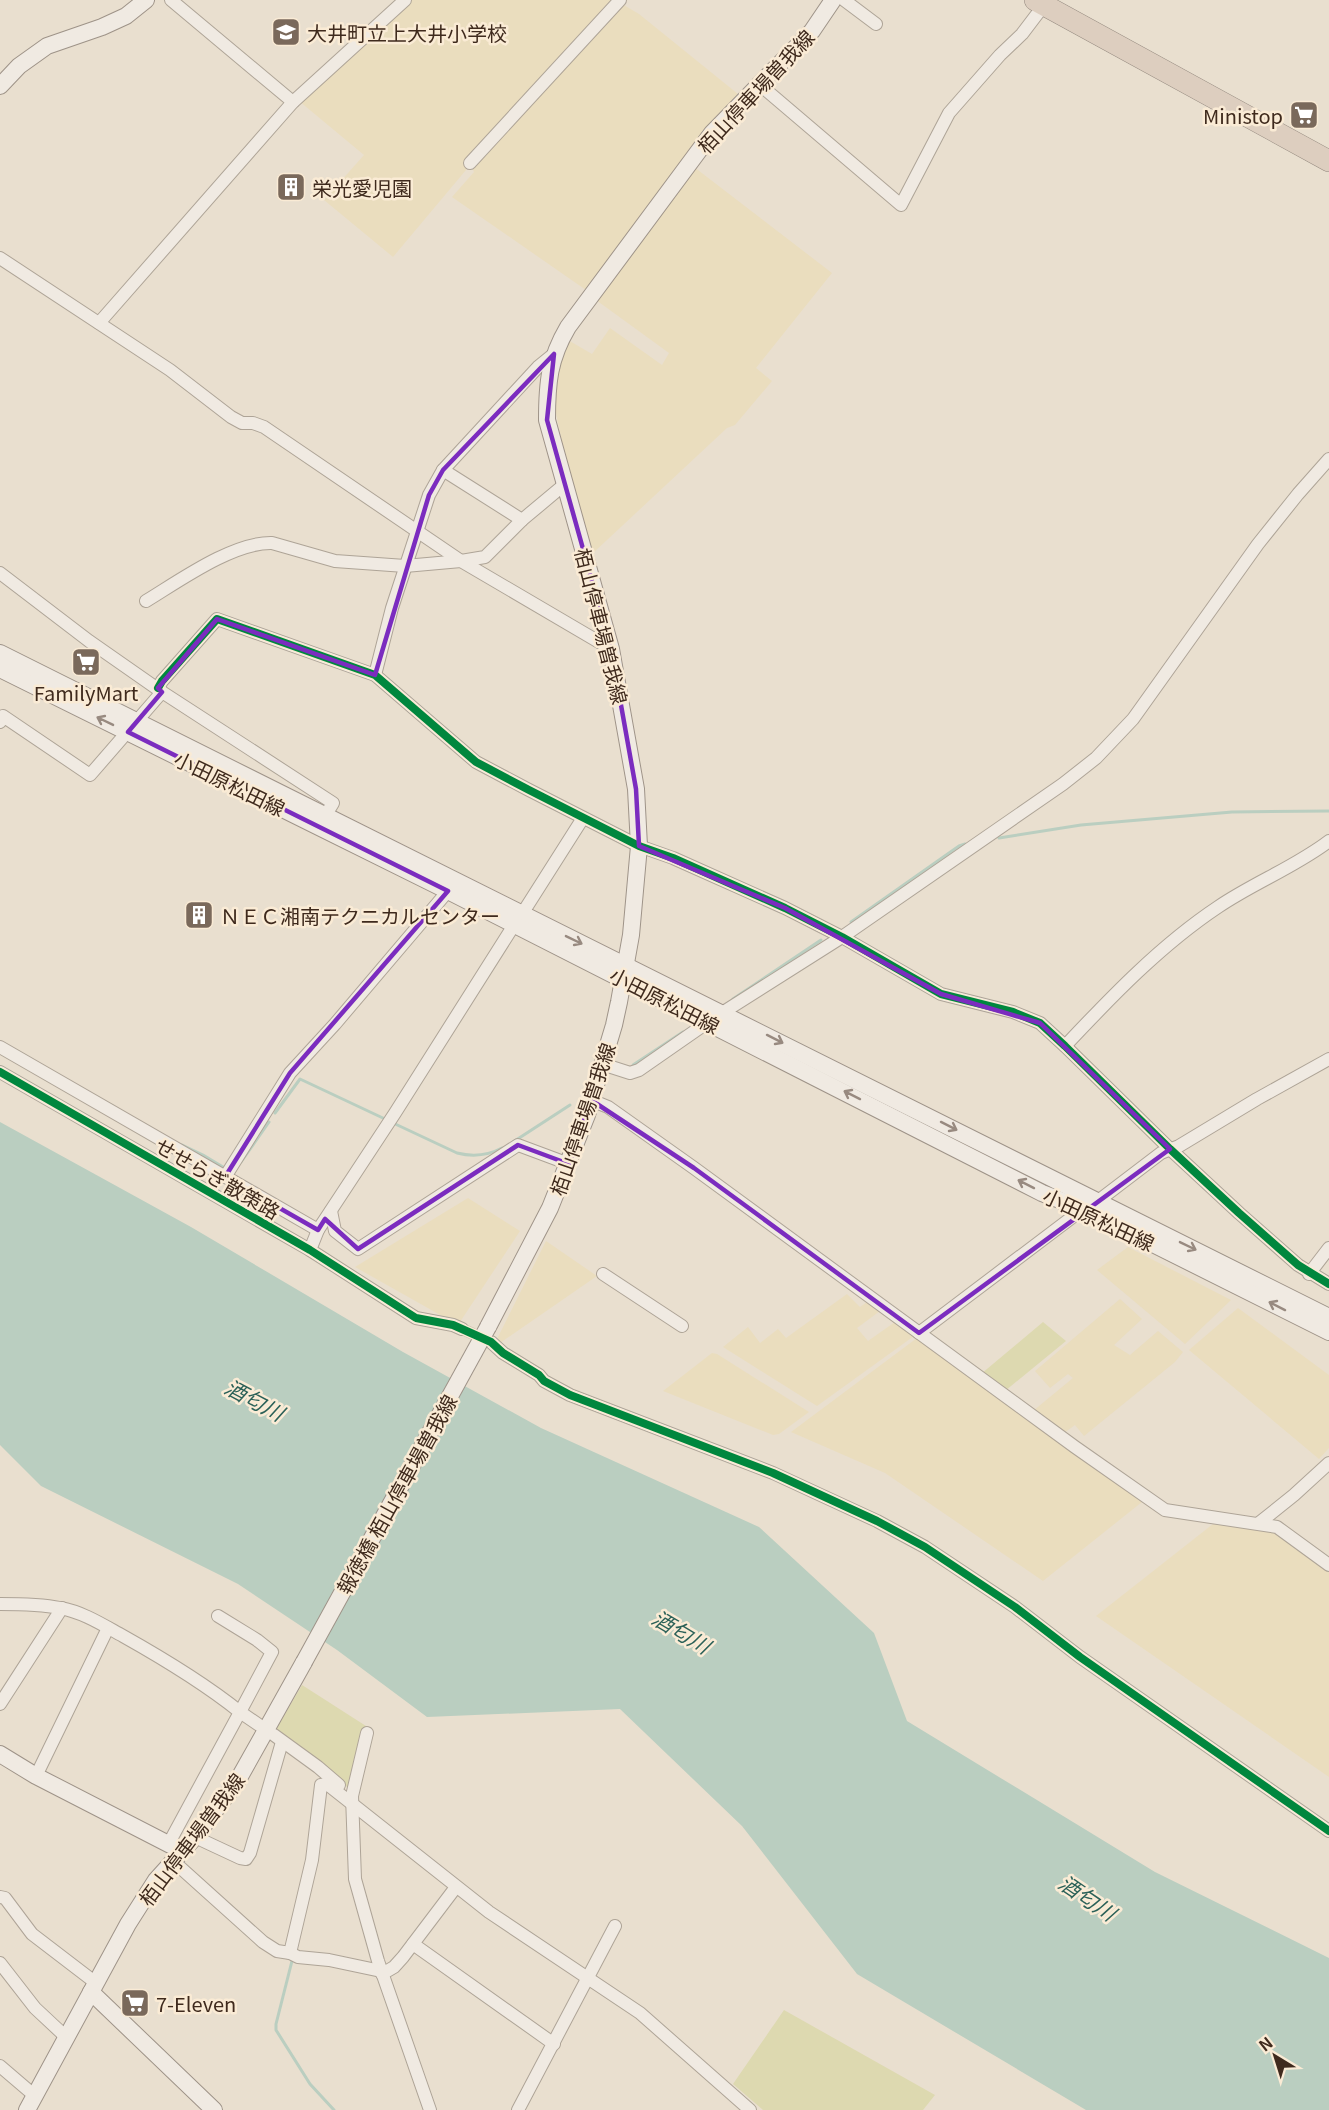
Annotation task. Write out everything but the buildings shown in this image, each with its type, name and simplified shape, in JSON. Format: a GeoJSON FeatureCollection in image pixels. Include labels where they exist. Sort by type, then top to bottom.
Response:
{"type":"FeatureCollection","features":[{"type":"Feature","properties":{"kind":"highway"},"geometry":{"type":"LineString","coordinates":[[1040,3],[1329,161]]}},
{"type":"Feature","properties":{"kind":"main road"},"geometry":{"type":"LineString","coordinates":[[0,86],[19,66],[47,46],[126,16],[147,0]]}},
{"type":"Feature","properties":{"kind":"main road","name":"栢山停車場曽我線"},"geometry":{"type":"LineString","coordinates":[[490,1334],[569,1164],[602,1068],[614,1025],[631,935],[639,846],[636,789],[611,649],[547,420],[547,386],[554,354],[568,327],[701,147],[731,111],[812,31],[833,0]]}},
{"type":"Feature","properties":{"kind":"main road","name":"小田原松田線"},"geometry":{"type":"LineString","coordinates":[[0,653],[132,727],[448,891],[518,920]]}},
{"type":"Feature","properties":{"kind":"main road","name":"小田原松田線"},"geometry":{"type":"LineString","coordinates":[[0,669],[325,816],[518,920],[1091,1205],[1329,1317]]}},
{"type":"Feature","properties":{"kind":"main road","name":"小田原松田線"},"geometry":{"type":"LineString","coordinates":[[1091,1205],[1329,1332]]}},
{"type":"Feature","properties":{"kind":"main road","name":"報徳橋 栢山停車場曽我線"},"geometry":{"type":"LineString","coordinates":[[304,1662],[490,1334]]}},
{"type":"Feature","properties":{"kind":"main road","name":"栢山停車場曽我線"},"geometry":{"type":"LineString","coordinates":[[31,2103],[146,1895],[175,1852],[195,1837],[238,1780],[304,1662]]}},
{"type":"Feature","properties":{"kind":"main road"},"geometry":{"type":"LineString","coordinates":[[1,1756],[175,1852]]}},
{"type":"Feature","properties":{"kind":"main road"},"geometry":{"type":"LineString","coordinates":[[93,1988],[214,2110]]}},
{"type":"Feature","properties":{"kind":"street"},"geometry":{"type":"LineString","coordinates":[[171,0],[293,102]]}},
{"type":"Feature","properties":{"kind":"street"},"geometry":{"type":"LineString","coordinates":[[99,323],[293,102],[405,0]]}},
{"type":"Feature","properties":{"kind":"street"},"geometry":{"type":"LineString","coordinates":[[470,163],[620,0]]}},
{"type":"Feature","properties":{"kind":"street"},"geometry":{"type":"LineString","coordinates":[[844,0],[876,24]]}},
{"type":"Feature","properties":{"kind":"street"},"geometry":{"type":"LineString","coordinates":[[759,84],[901,205],[949,113],[1000,55],[1022,34],[1040,3]]}},
{"type":"Feature","properties":{"kind":"street"},"geometry":{"type":"LineString","coordinates":[[0,258],[170,370],[231,417],[242,423],[253,423],[264,427],[461,561],[611,649]]}},
{"type":"Feature","properties":{"kind":"street"},"geometry":{"type":"LineString","coordinates":[[375,675],[405,566],[429,495],[442,470],[538,367],[554,354]]}},
{"type":"Feature","properties":{"kind":"street"},"geometry":{"type":"LineString","coordinates":[[602,1068],[630,1073],[639,1070],[715,1018],[842,937],[1063,784],[1096,758],[1133,719],[1258,544],[1329,459]]}},
{"type":"Feature","properties":{"kind":"street"},"geometry":{"type":"LineString","coordinates":[[442,470],[522,520]]}},
{"type":"Feature","properties":{"kind":"street"},"geometry":{"type":"LineString","coordinates":[[146,601],[240,548],[263,543],[272,543],[334,561],[405,566],[485,557],[522,520],[565,484]]}},
{"type":"Feature","properties":{"kind":"street"},"geometry":{"type":"LineString","coordinates":[[0,573],[160,690],[333,804],[325,816]]}},
{"type":"Feature","properties":{"kind":"street"},"geometry":{"type":"LineString","coordinates":[[0,722],[3,716],[90,775],[132,727],[160,690],[162,681],[217,619],[375,675],[476,762],[583,818],[639,846],[673,858],[842,937],[941,994],[1013,1012],[1040,1023],[1170,1149],[1309,1274],[1329,1284]]}},
{"type":"Feature","properties":{"kind":"street"},"geometry":{"type":"LineString","coordinates":[[310,1250],[318,1230],[583,818]]}},
{"type":"Feature","properties":{"kind":"street"},"geometry":{"type":"LineString","coordinates":[[1065,1046],[1101,1008],[1183,932],[1220,906],[1329,841]]}},
{"type":"Feature","properties":{"kind":"street"},"geometry":{"type":"LineString","coordinates":[[225,1176],[271,1115],[290,1073],[336,1024],[448,891]]}},
{"type":"Feature","properties":{"kind":"street"},"geometry":{"type":"LineString","coordinates":[[0,1047],[225,1176],[265,1194],[318,1230]]}},
{"type":"Feature","properties":{"kind":"street"},"geometry":{"type":"LineString","coordinates":[[919,1333],[1161,1154],[1179,1146],[1329,1059]]}},
{"type":"Feature","properties":{"kind":"street","name":"せせらぎ散策路"},"geometry":{"type":"LineString","coordinates":[[0,1072],[310,1250],[416,1318],[462,1329]]}},
{"type":"Feature","properties":{"kind":"street"},"geometry":{"type":"LineString","coordinates":[[591,1098],[608,1107],[667,1149],[1074,1447],[1165,1510],[1277,1527],[1329,1565]]}},
{"type":"Feature","properties":{"kind":"street"},"geometry":{"type":"LineString","coordinates":[[331,1211],[335,1231],[358,1249],[518,1145],[569,1164]]}},
{"type":"Feature","properties":{"kind":"street"},"geometry":{"type":"LineString","coordinates":[[1309,1274],[1329,1248]]}},
{"type":"Feature","properties":{"kind":"street"},"geometry":{"type":"LineString","coordinates":[[603,1274],[682,1326]]}},
{"type":"Feature","properties":{"kind":"street"},"geometry":{"type":"LineString","coordinates":[[490,1334],[503,1353],[544,1381],[570,1395],[773,1473],[877,1521],[925,1547],[1015,1607],[1080,1657],[1329,1831]]}},
{"type":"Feature","properties":{"kind":"street"},"geometry":{"type":"LineString","coordinates":[[1259,1523],[1329,1463]]}},
{"type":"Feature","properties":{"kind":"street"},"geometry":{"type":"LineString","coordinates":[[0,1604],[30,1604],[62,1608],[87,1616],[214,1691],[259,1725]]}},
{"type":"Feature","properties":{"kind":"street"},"geometry":{"type":"LineString","coordinates":[[0,1704],[62,1608]]}},
{"type":"Feature","properties":{"kind":"street"},"geometry":{"type":"LineString","coordinates":[[218,1616],[272,1652],[240,1712],[175,1852],[263,1942],[277,1951],[290,1953],[298,1958],[329,1960],[382,1973],[394,1966],[413,1944],[456,1887]]}},
{"type":"Feature","properties":{"kind":"street"},"geometry":{"type":"LineString","coordinates":[[36,1776],[108,1628]]}},
{"type":"Feature","properties":{"kind":"street"},"geometry":{"type":"LineString","coordinates":[[367,1733],[352,1800],[355,1879],[382,1973],[430,2110]]}},
{"type":"Feature","properties":{"kind":"street"},"geometry":{"type":"LineString","coordinates":[[195,1837],[246,1859],[250,1853],[278,1738],[456,1887],[489,1912],[640,2013],[750,2110]]}},
{"type":"Feature","properties":{"kind":"street"},"geometry":{"type":"LineString","coordinates":[[290,1953],[312,1860],[321,1785],[329,1781]]}},
{"type":"Feature","properties":{"kind":"street"},"geometry":{"type":"LineString","coordinates":[[0,1897],[5,1898],[32,1934],[93,1988]]}},
{"type":"Feature","properties":{"kind":"street"},"geometry":{"type":"LineString","coordinates":[[518,2110],[615,1926]]}},
{"type":"Feature","properties":{"kind":"street"},"geometry":{"type":"LineString","coordinates":[[413,1944],[554,2044]]}},
{"type":"Feature","properties":{"kind":"street"},"geometry":{"type":"LineString","coordinates":[[0,1963],[35,2008],[66,2037]]}},
{"type":"Feature","properties":{"kind":"street"},"geometry":{"type":"LineString","coordinates":[[0,2066],[31,2103]]}},
{"type":"Feature","properties":{"kind":"highlighted area"},"geometry":{"type":"Polygon","coordinates":[[[554,354],[547,420],[611,649],[636,789],[639,846],[785,908],[941,994],[1040,1023],[1170,1149],[919,1333],[694,1168],[591,1100],[569,1164],[518,1145],[358,1249],[325,1219],[318,1230],[225,1177],[290,1073],[448,891],[128,732],[162,692],[158,688],[217,619],[375,675],[429,495],[443,470],[554,354]]]}},
{"type":"Feature","properties":{"kind":"shaded area"},"geometry":{"type":"Polygon","coordinates":[[[411,0],[614,0],[468,160],[466,170],[393,257],[324,200],[364,155],[299,101],[411,0]]]}},
{"type":"Feature","properties":{"kind":"shaded area"},"geometry":{"type":"Polygon","coordinates":[[[622,4],[639,14],[738,94],[709,124],[586,290],[452,197],[474,172],[472,167],[622,4]]]}},
{"type":"Feature","properties":{"kind":"shaded area"},"geometry":{"type":"Polygon","coordinates":[[[694,167],[832,273],[756,368],[772,381],[735,425],[727,428],[592,554],[564,451],[554,404],[557,370],[568,340],[592,354],[610,328],[662,365],[669,353],[596,300],[694,167]]]}},
{"type":"Feature","properties":{"kind":"shaded area"},"geometry":{"type":"Polygon","coordinates":[[[468,1198],[520,1231],[458,1325],[355,1267],[468,1198]]]}},
{"type":"Feature","properties":{"kind":"shaded area"},"geometry":{"type":"Polygon","coordinates":[[[546,1241],[597,1276],[500,1343],[496,1341],[546,1241]]]}},
{"type":"Feature","properties":{"kind":"shaded area"},"geometry":{"type":"Polygon","coordinates":[[[1128,1247],[1231,1300],[1185,1344],[1097,1270],[1128,1247]]]}},
{"type":"Feature","properties":{"kind":"shaded area"},"geometry":{"type":"Polygon","coordinates":[[[847,1294],[860,1307],[867,1302],[880,1311],[857,1328],[868,1341],[895,1322],[914,1336],[817,1406],[723,1347],[748,1327],[760,1343],[778,1329],[786,1338],[847,1294]]]}},
{"type":"Feature","properties":{"kind":"shaded area"},"geometry":{"type":"Polygon","coordinates":[[[1120,1299],[1142,1319],[1114,1345],[1130,1355],[1158,1331],[1183,1352],[1175,1362],[1084,1436],[1075,1425],[1064,1433],[1033,1411],[1073,1378],[1068,1374],[1050,1388],[1035,1371],[1120,1299]]]}},
{"type":"Feature","properties":{"kind":"shaded area"},"geometry":{"type":"Polygon","coordinates":[[[1238,1308],[1329,1375],[1329,1448],[1319,1459],[1189,1350],[1238,1308]]]}},
{"type":"Feature","properties":{"kind":"shaded area"},"geometry":{"type":"Polygon","coordinates":[[[1043,1322],[1066,1341],[1005,1391],[981,1374],[1043,1322]]]}},
{"type":"Feature","properties":{"kind":"shaded area"},"geometry":{"type":"Polygon","coordinates":[[[917,1338],[1142,1502],[1043,1581],[885,1473],[791,1432],[917,1338]]]}},
{"type":"Feature","properties":{"kind":"shaded area"},"geometry":{"type":"Polygon","coordinates":[[[712,1353],[809,1412],[779,1434],[773,1435],[663,1391],[712,1353]]]}},
{"type":"Feature","properties":{"kind":"shaded area"},"geometry":{"type":"Polygon","coordinates":[[[1213,1524],[1276,1532],[1329,1570],[1329,1777],[1096,1616],[1213,1524]]]}},
{"type":"Feature","properties":{"kind":"shaded area"},"geometry":{"type":"Polygon","coordinates":[[[302,1685],[366,1726],[351,1790],[275,1731],[302,1685]]]}},
{"type":"Feature","properties":{"kind":"shaded area"},"geometry":{"type":"Polygon","coordinates":[[[784,2010],[935,2095],[923,2110],[763,2110],[733,2084],[784,2010]]]}},
{"type":"Feature","properties":{"kind":"water","name":"酒匂川"},"geometry":{"type":"Polygon","coordinates":[[[0,1122],[191,1227],[403,1352],[541,1428],[759,1527],[874,1633],[907,1721],[1155,1872],[1329,1958],[1329,2110],[1086,2110],[857,1974],[742,1826],[620,1709],[427,1717],[337,1650],[238,1584],[41,1486],[0,1445],[0,1122]]]}},
{"type":"Feature","properties":{"kind":"waterway"},"geometry":{"type":"LineString","coordinates":[[999,838],[1081,825],[1232,812],[1329,811]]}},
{"type":"Feature","properties":{"kind":"waterway"},"geometry":{"type":"LineString","coordinates":[[851,922],[965,844]]}},
{"type":"Feature","properties":{"kind":"waterway"},"geometry":{"type":"LineString","coordinates":[[733,999],[821,940]]}},
{"type":"Feature","properties":{"kind":"waterway"},"geometry":{"type":"LineString","coordinates":[[633,1065],[683,1032]]}},
{"type":"Feature","properties":{"kind":"waterway"},"geometry":{"type":"LineString","coordinates":[[275,1113],[300,1079],[385,1119]]}},
{"type":"Feature","properties":{"kind":"waterway"},"geometry":{"type":"LineString","coordinates":[[513,1142],[570,1105]]}},
{"type":"Feature","properties":{"kind":"waterway"},"geometry":{"type":"LineString","coordinates":[[241,1162],[269,1122]]}},
{"type":"Feature","properties":{"kind":"waterway"},"geometry":{"type":"LineString","coordinates":[[391,1122],[457,1153],[480,1155],[502,1148]]}},
{"type":"Feature","properties":{"kind":"waterway"},"geometry":{"type":"LineString","coordinates":[[182,1145],[223,1167]]}},
{"type":"Feature","properties":{"kind":"waterway"},"geometry":{"type":"LineString","coordinates":[[293,1957],[276,2030],[310,2084],[334,2110]]}},
{"type":"Feature","properties":{"kind":"tunnel"},"geometry":{"type":"LineString","coordinates":[[462,1329],[489,1341]]}},
{"type":"Feature","properties":{"kind":"cycle path"},"geometry":{"type":"LineString","coordinates":[[158,688],[217,619],[375,675],[476,762],[529,790],[639,846],[673,858],[785,908],[842,937],[941,994],[1013,1012],[1040,1023],[1239,1213],[1298,1265],[1329,1284]]}},
{"type":"Feature","properties":{"kind":"cycle path"},"geometry":{"type":"LineString","coordinates":[[0,1072],[310,1250],[416,1318],[453,1325],[491,1342],[503,1353],[539,1375],[544,1381],[570,1395],[773,1473],[877,1521],[925,1547],[1015,1607],[1080,1657],[1329,1831]]}},
{"type":"Feature","properties":{"kind":"place","name":"大井町立上大井小学校"},"geometry":{"type":"Point","coordinates":[286,32]}},
{"type":"Feature","properties":{"kind":"place","name":"Ministop"},"geometry":{"type":"Point","coordinates":[1304,115]}},
{"type":"Feature","properties":{"kind":"place","name":"栄光愛児園"},"geometry":{"type":"Point","coordinates":[291,187]}},
{"type":"Feature","properties":{"kind":"place","name":"FamilyMart"},"geometry":{"type":"Point","coordinates":[86,662]}},
{"type":"Feature","properties":{"kind":"place","name":"ＮＥＣ湘南テクニカルセンター"},"geometry":{"type":"Point","coordinates":[199,915]}},
{"type":"Feature","properties":{"kind":"place","name":"7-Eleven"},"geometry":{"type":"Point","coordinates":[135,2003]}}]}
